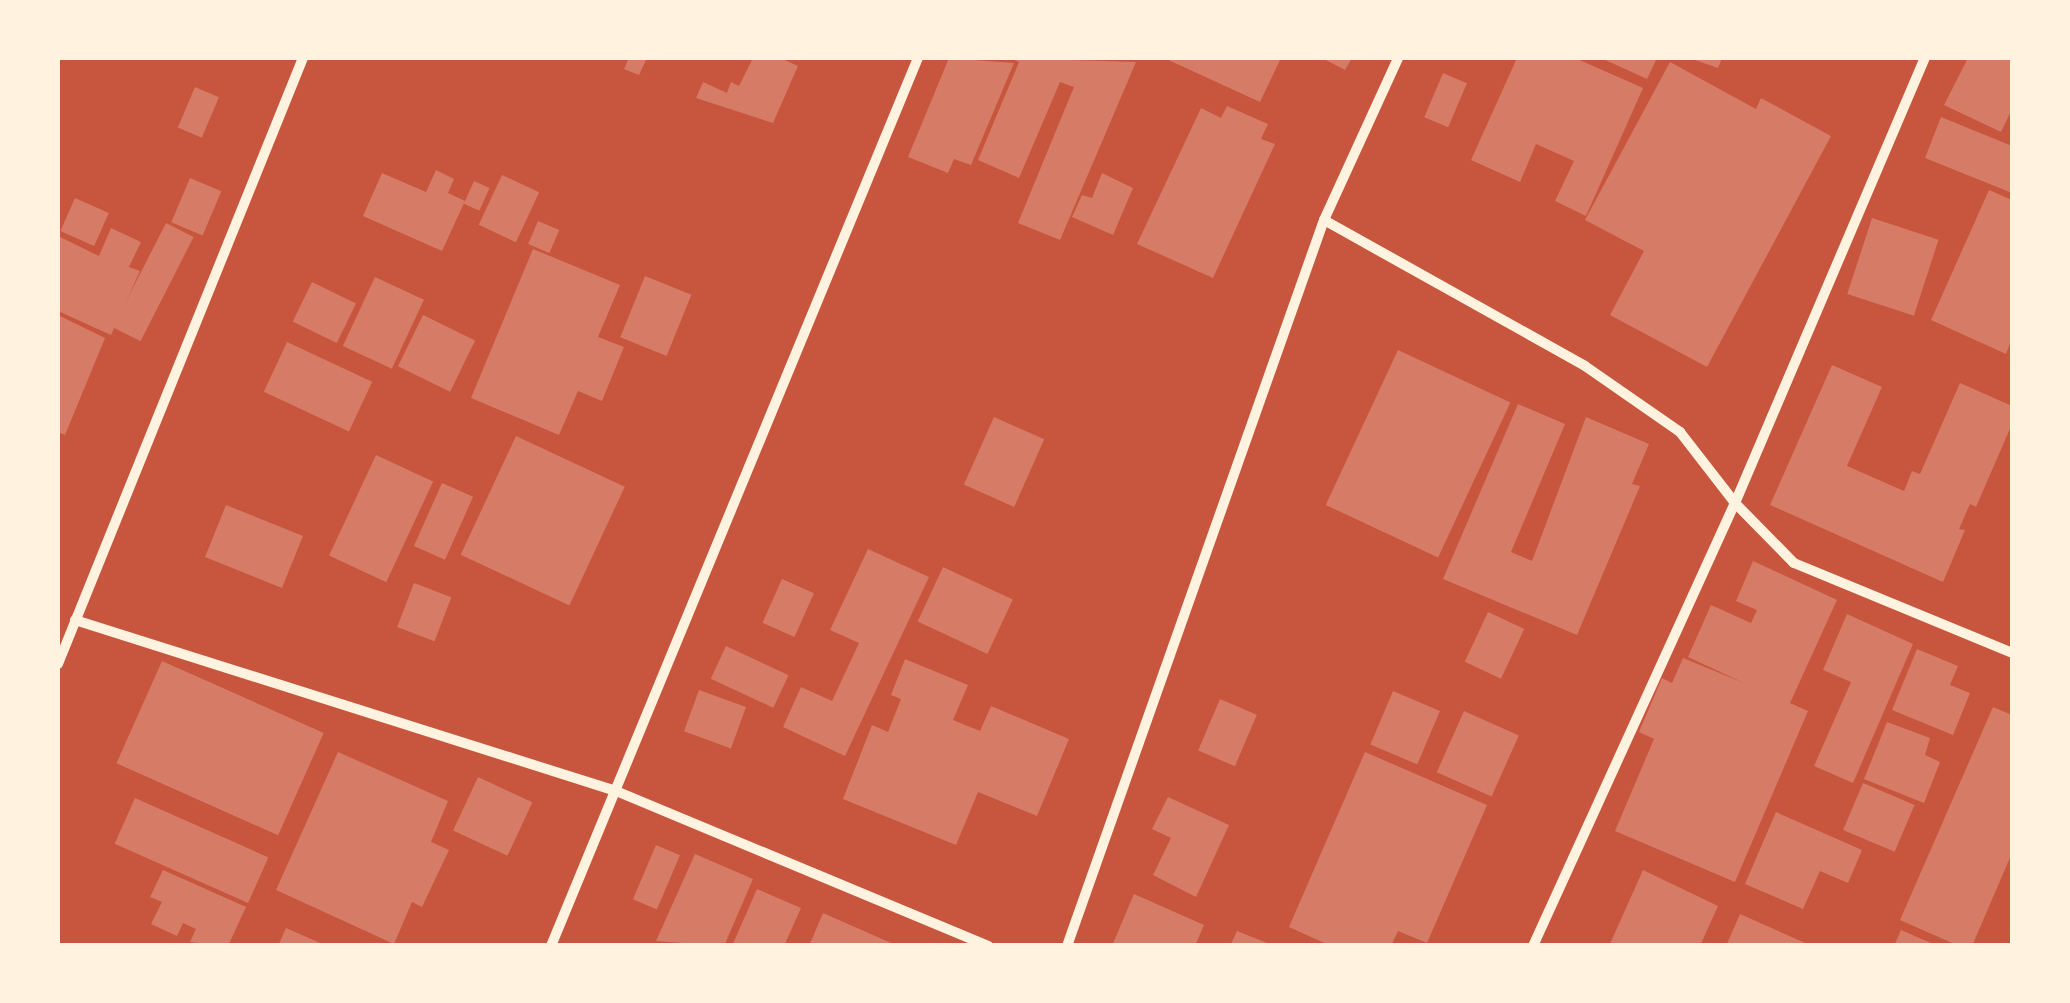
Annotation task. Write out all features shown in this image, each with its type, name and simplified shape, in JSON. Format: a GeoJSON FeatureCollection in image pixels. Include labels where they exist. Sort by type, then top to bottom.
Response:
{"type":"FeatureCollection","features":[{"type":"Feature","properties":{"kind":"street"},"geometry":{"type":"LineString","coordinates":[[58,664],[303,58]]}},
{"type":"Feature","properties":{"kind":"street"},"geometry":{"type":"LineString","coordinates":[[551,946],[918,58]]}},
{"type":"Feature","properties":{"kind":"street"},"geometry":{"type":"LineString","coordinates":[[1067,946],[1324,220],[1398,58]]}},
{"type":"Feature","properties":{"kind":"street"},"geometry":{"type":"LineString","coordinates":[[1533,946],[1734,503],[1925,58]]}},
{"type":"Feature","properties":{"kind":"street"},"geometry":{"type":"LineString","coordinates":[[1324,220],[1585,366],[1680,432],[1734,503],[1794,563],[2012,653]]}},
{"type":"Feature","properties":{"kind":"street"},"geometry":{"type":"LineString","coordinates":[[75,620],[616,790],[988,946]]}},
{"type":"Feature","properties":{"kind":"building"},"geometry":{"type":"Polygon","coordinates":[[[629,58],[647,58],[639,75],[624,69],[629,58]]]}},
{"type":"Feature","properties":{"kind":"building"},"geometry":{"type":"Polygon","coordinates":[[[753,58],[780,58],[798,66],[773,123],[696,98],[703,82],[727,93],[731,82],[739,86],[753,58]]]}},
{"type":"Feature","properties":{"kind":"building"},"geometry":{"type":"Polygon","coordinates":[[[949,58],[1014,63],[971,165],[954,159],[948,173],[908,157],[949,58]]]}},
{"type":"Feature","properties":{"kind":"building"},"geometry":{"type":"Polygon","coordinates":[[[1009,58],[1136,62],[1060,240],[1018,223],[1074,87],[1060,82],[1019,178],[978,160],[1019,62],[1009,58]]]}},
{"type":"Feature","properties":{"kind":"building"},"geometry":{"type":"Polygon","coordinates":[[[1164,58],[1281,58],[1260,102],[1164,58]]]}},
{"type":"Feature","properties":{"kind":"building"},"geometry":{"type":"Polygon","coordinates":[[[1322,58],[1352,58],[1345,70],[1322,58]]]}},
{"type":"Feature","properties":{"kind":"building"},"geometry":{"type":"Polygon","coordinates":[[[1517,58],[1575,58],[1643,88],[1586,216],[1555,201],[1574,161],[1536,144],[1520,182],[1471,160],[1517,58]]]}},
{"type":"Feature","properties":{"kind":"building"},"geometry":{"type":"Polygon","coordinates":[[[1601,58],[1657,58],[1647,79],[1601,58]]]}},
{"type":"Feature","properties":{"kind":"building"},"geometry":{"type":"Polygon","coordinates":[[[1689,58],[1722,58],[1718,68],[1689,58]]]}},
{"type":"Feature","properties":{"kind":"building"},"geometry":{"type":"Polygon","coordinates":[[[1968,58],[2012,58],[2012,109],[2001,132],[1944,105],[1968,58]]]}},
{"type":"Feature","properties":{"kind":"building"},"geometry":{"type":"Polygon","coordinates":[[[1670,62],[1756,109],[1761,98],[1831,136],[1707,367],[1610,315],[1644,251],[1585,220],[1670,62]]]}},
{"type":"Feature","properties":{"kind":"building"},"geometry":{"type":"Polygon","coordinates":[[[1443,73],[1467,83],[1448,127],[1424,117],[1443,73]]]}},
{"type":"Feature","properties":{"kind":"building"},"geometry":{"type":"Polygon","coordinates":[[[195,87],[219,97],[202,138],[178,128],[195,87]]]}},
{"type":"Feature","properties":{"kind":"building"},"geometry":{"type":"Polygon","coordinates":[[[1227,106],[1268,124],[1261,139],[1275,144],[1213,278],[1137,244],[1201,108],[1221,118],[1227,106]]]}},
{"type":"Feature","properties":{"kind":"building"},"geometry":{"type":"Polygon","coordinates":[[[1941,117],[2012,146],[2012,193],[1925,158],[1941,117]]]}},
{"type":"Feature","properties":{"kind":"building"},"geometry":{"type":"Polygon","coordinates":[[[436,170],[454,179],[448,193],[465,201],[442,251],[363,216],[382,173],[426,192],[436,170]]]}},
{"type":"Feature","properties":{"kind":"building"},"geometry":{"type":"Polygon","coordinates":[[[1102,173],[1133,188],[1113,235],[1072,217],[1082,195],[1092,198],[1102,173]]]}},
{"type":"Feature","properties":{"kind":"building"},"geometry":{"type":"Polygon","coordinates":[[[502,175],[539,192],[516,242],[479,225],[502,175]]]}},
{"type":"Feature","properties":{"kind":"building"},"geometry":{"type":"Polygon","coordinates":[[[190,178],[221,191],[203,235],[171,222],[190,178]]]}},
{"type":"Feature","properties":{"kind":"building"},"geometry":{"type":"Polygon","coordinates":[[[474,181],[490,188],[479,211],[464,204],[474,181]]]}},
{"type":"Feature","properties":{"kind":"building"},"geometry":{"type":"Polygon","coordinates":[[[1989,190],[2012,200],[2012,338],[2006,354],[1931,320],[1989,190]]]}},
{"type":"Feature","properties":{"kind":"building"},"geometry":{"type":"Polygon","coordinates":[[[75,198],[109,213],[94,246],[60,231],[75,198]]]}},
{"type":"Feature","properties":{"kind":"building"},"geometry":{"type":"Polygon","coordinates":[[[1872,218],[1939,240],[1914,316],[1847,294],[1872,218]]]}},
{"type":"Feature","properties":{"kind":"building"},"geometry":{"type":"Polygon","coordinates":[[[538,221],[559,230],[549,253],[528,244],[538,221]]]}},
{"type":"Feature","properties":{"kind":"building"},"geometry":{"type":"Polygon","coordinates":[[[166,223],[194,237],[141,341],[113,327],[166,223]]]}},
{"type":"Feature","properties":{"kind":"building"},"geometry":{"type":"Polygon","coordinates":[[[111,228],[141,242],[129,267],[140,271],[111,335],[58,311],[58,236],[99,256],[111,228]]]}},
{"type":"Feature","properties":{"kind":"building"},"geometry":{"type":"Polygon","coordinates":[[[533,249],[620,285],[598,337],[624,347],[602,401],[578,391],[559,435],[471,398],[533,249]]]}},
{"type":"Feature","properties":{"kind":"building"},"geometry":{"type":"Polygon","coordinates":[[[645,276],[691,295],[667,356],[620,337],[645,276]]]}},
{"type":"Feature","properties":{"kind":"building"},"geometry":{"type":"Polygon","coordinates":[[[375,277],[424,300],[392,369],[343,346],[375,277]]]}},
{"type":"Feature","properties":{"kind":"building"},"geometry":{"type":"Polygon","coordinates":[[[312,282],[356,303],[337,343],[293,322],[312,282]]]}},
{"type":"Feature","properties":{"kind":"building"},"geometry":{"type":"Polygon","coordinates":[[[58,315],[105,338],[65,435],[58,432],[58,315]]]}},
{"type":"Feature","properties":{"kind":"building"},"geometry":{"type":"Polygon","coordinates":[[[423,315],[475,340],[450,392],[398,366],[423,315]]]}},
{"type":"Feature","properties":{"kind":"building"},"geometry":{"type":"Polygon","coordinates":[[[287,342],[372,382],[349,432],[264,392],[287,342]]]}},
{"type":"Feature","properties":{"kind":"building"},"geometry":{"type":"Polygon","coordinates":[[[1398,350],[1510,402],[1438,557],[1326,505],[1398,350]]]}},
{"type":"Feature","properties":{"kind":"building"},"geometry":{"type":"Polygon","coordinates":[[[1832,365],[1882,387],[1847,466],[1904,491],[1912,471],[1920,474],[1960,383],[2012,406],[2012,424],[1976,507],[1970,504],[1959,529],[1965,530],[1943,582],[1770,505],[1832,365]]]}},
{"type":"Feature","properties":{"kind":"building"},"geometry":{"type":"Polygon","coordinates":[[[1518,404],[1565,424],[1511,552],[1532,561],[1586,417],[1649,444],[1632,484],[1640,486],[1577,635],[1443,579],[1518,404]]]}},
{"type":"Feature","properties":{"kind":"building"},"geometry":{"type":"Polygon","coordinates":[[[994,417],[1044,439],[1014,507],[964,485],[994,417]]]}},
{"type":"Feature","properties":{"kind":"building"},"geometry":{"type":"Polygon","coordinates":[[[516,436],[625,487],[569,605],[461,555],[516,436]]]}},
{"type":"Feature","properties":{"kind":"building"},"geometry":{"type":"Polygon","coordinates":[[[376,455],[433,482],[386,582],[329,556],[376,455]]]}},
{"type":"Feature","properties":{"kind":"building"},"geometry":{"type":"Polygon","coordinates":[[[442,483],[473,497],[445,560],[414,546],[442,483]]]}},
{"type":"Feature","properties":{"kind":"building"},"geometry":{"type":"Polygon","coordinates":[[[226,505],[303,536],[282,588],[205,557],[226,505]]]}},
{"type":"Feature","properties":{"kind":"building"},"geometry":{"type":"Polygon","coordinates":[[[868,549],[929,577],[845,756],[783,727],[801,687],[832,701],[859,643],[830,630],[868,549]]]}},
{"type":"Feature","properties":{"kind":"building"},"geometry":{"type":"Polygon","coordinates":[[[1753,561],[1837,600],[1790,703],[1808,711],[1735,882],[1615,831],[1654,739],[1639,732],[1662,678],[1672,683],[1683,658],[1744,683],[1688,657],[1711,605],[1751,623],[1757,610],[1736,601],[1753,561]]]}},
{"type":"Feature","properties":{"kind":"building"},"geometry":{"type":"Polygon","coordinates":[[[943,567],[1013,600],[987,654],[918,621],[943,567]]]}},
{"type":"Feature","properties":{"kind":"building"},"geometry":{"type":"Polygon","coordinates":[[[782,579],[814,593],[794,637],[762,623],[782,579]]]}},
{"type":"Feature","properties":{"kind":"building"},"geometry":{"type":"Polygon","coordinates":[[[414,583],[451,597],[434,641],[397,627],[414,583]]]}},
{"type":"Feature","properties":{"kind":"building"},"geometry":{"type":"Polygon","coordinates":[[[1488,612],[1524,629],[1501,679],[1465,662],[1488,612]]]}},
{"type":"Feature","properties":{"kind":"building"},"geometry":{"type":"Polygon","coordinates":[[[1847,614],[1913,644],[1853,783],[1814,766],[1851,682],[1823,670],[1847,614]]]}},
{"type":"Feature","properties":{"kind":"building"},"geometry":{"type":"Polygon","coordinates":[[[726,646],[789,675],[773,708],[711,679],[726,646]]]}},
{"type":"Feature","properties":{"kind":"building"},"geometry":{"type":"Polygon","coordinates":[[[1917,649],[1958,666],[1950,685],[1970,693],[1953,735],[1892,710],[1917,649]]]}},
{"type":"Feature","properties":{"kind":"building"},"geometry":{"type":"Polygon","coordinates":[[[905,659],[968,685],[953,720],[980,731],[991,706],[1069,739],[1037,816],[978,792],[956,845],[843,799],[872,725],[888,732],[901,699],[891,695],[905,659]]]}},
{"type":"Feature","properties":{"kind":"building"},"geometry":{"type":"Polygon","coordinates":[[[162,661],[324,733],[278,835],[116,763],[162,661]]]}},
{"type":"Feature","properties":{"kind":"building"},"geometry":{"type":"Polygon","coordinates":[[[699,690],[746,707],[731,748],[684,731],[699,690]]]}},
{"type":"Feature","properties":{"kind":"building"},"geometry":{"type":"Polygon","coordinates":[[[1393,691],[1440,711],[1417,764],[1370,744],[1393,691]]]}},
{"type":"Feature","properties":{"kind":"building"},"geometry":{"type":"Polygon","coordinates":[[[1220,699],[1257,715],[1235,766],[1198,751],[1220,699]]]}},
{"type":"Feature","properties":{"kind":"building"},"geometry":{"type":"Polygon","coordinates":[[[1993,707],[2012,715],[2012,853],[1972,946],[1959,946],[1900,920],[1993,707]]]}},
{"type":"Feature","properties":{"kind":"building"},"geometry":{"type":"Polygon","coordinates":[[[1464,711],[1519,735],[1492,797],[1437,772],[1464,711]]]}},
{"type":"Feature","properties":{"kind":"building"},"geometry":{"type":"Polygon","coordinates":[[[1887,722],[1930,738],[1925,755],[1940,762],[1924,803],[1864,779],[1887,722]]]}},
{"type":"Feature","properties":{"kind":"building"},"geometry":{"type":"Polygon","coordinates":[[[338,752],[448,801],[431,842],[449,850],[422,907],[412,902],[394,944],[276,890],[338,752]]]}},
{"type":"Feature","properties":{"kind":"building"},"geometry":{"type":"Polygon","coordinates":[[[1365,752],[1487,805],[1427,943],[1398,931],[1391,946],[1331,946],[1289,927],[1365,752]]]}},
{"type":"Feature","properties":{"kind":"building"},"geometry":{"type":"Polygon","coordinates":[[[478,777],[532,802],[507,856],[453,830],[478,777]]]}},
{"type":"Feature","properties":{"kind":"building"},"geometry":{"type":"Polygon","coordinates":[[[1863,783],[1915,805],[1895,852],[1843,830],[1863,783]]]}},
{"type":"Feature","properties":{"kind":"building"},"geometry":{"type":"Polygon","coordinates":[[[1168,797],[1229,825],[1196,897],[1153,875],[1171,838],[1152,829],[1168,797]]]}},
{"type":"Feature","properties":{"kind":"building"},"geometry":{"type":"Polygon","coordinates":[[[135,798],[268,857],[248,903],[115,844],[135,798]]]}},
{"type":"Feature","properties":{"kind":"building"},"geometry":{"type":"Polygon","coordinates":[[[1776,812],[1862,850],[1848,883],[1820,871],[1803,909],[1745,884],[1776,812]]]}},
{"type":"Feature","properties":{"kind":"building"},"geometry":{"type":"Polygon","coordinates":[[[656,845],[680,855],[657,909],[633,899],[656,845]]]}},
{"type":"Feature","properties":{"kind":"building"},"geometry":{"type":"Polygon","coordinates":[[[695,854],[753,879],[724,946],[656,941],[695,854]]]}},
{"type":"Feature","properties":{"kind":"building"},"geometry":{"type":"Polygon","coordinates":[[[163,870],[246,907],[228,946],[190,942],[196,929],[183,923],[177,936],[151,924],[162,902],[150,897],[163,870]]]}},
{"type":"Feature","properties":{"kind":"building"},"geometry":{"type":"Polygon","coordinates":[[[1643,870],[1718,906],[1700,946],[1609,946],[1643,870]]]}},
{"type":"Feature","properties":{"kind":"building"},"geometry":{"type":"Polygon","coordinates":[[[757,889],[801,908],[784,946],[732,946],[757,889]]]}},
{"type":"Feature","properties":{"kind":"building"},"geometry":{"type":"Polygon","coordinates":[[[1134,894],[1204,925],[1195,946],[1112,946],[1134,894]]]}},
{"type":"Feature","properties":{"kind":"building"},"geometry":{"type":"Polygon","coordinates":[[[823,913],[898,946],[809,946],[823,913]]]}},
{"type":"Feature","properties":{"kind":"building"},"geometry":{"type":"Polygon","coordinates":[[[1740,914],[1812,946],[1726,946],[1740,914]]]}},
{"type":"Feature","properties":{"kind":"building"},"geometry":{"type":"Polygon","coordinates":[[[286,928],[327,946],[278,946],[286,928]]]}},
{"type":"Feature","properties":{"kind":"building"},"geometry":{"type":"Polygon","coordinates":[[[1901,930],[1938,946],[1894,946],[1901,930]]]}},
{"type":"Feature","properties":{"kind":"building"},"geometry":{"type":"Polygon","coordinates":[[[1237,931],[1272,945],[1272,946],[1230,946],[1237,931]]]}}]}
